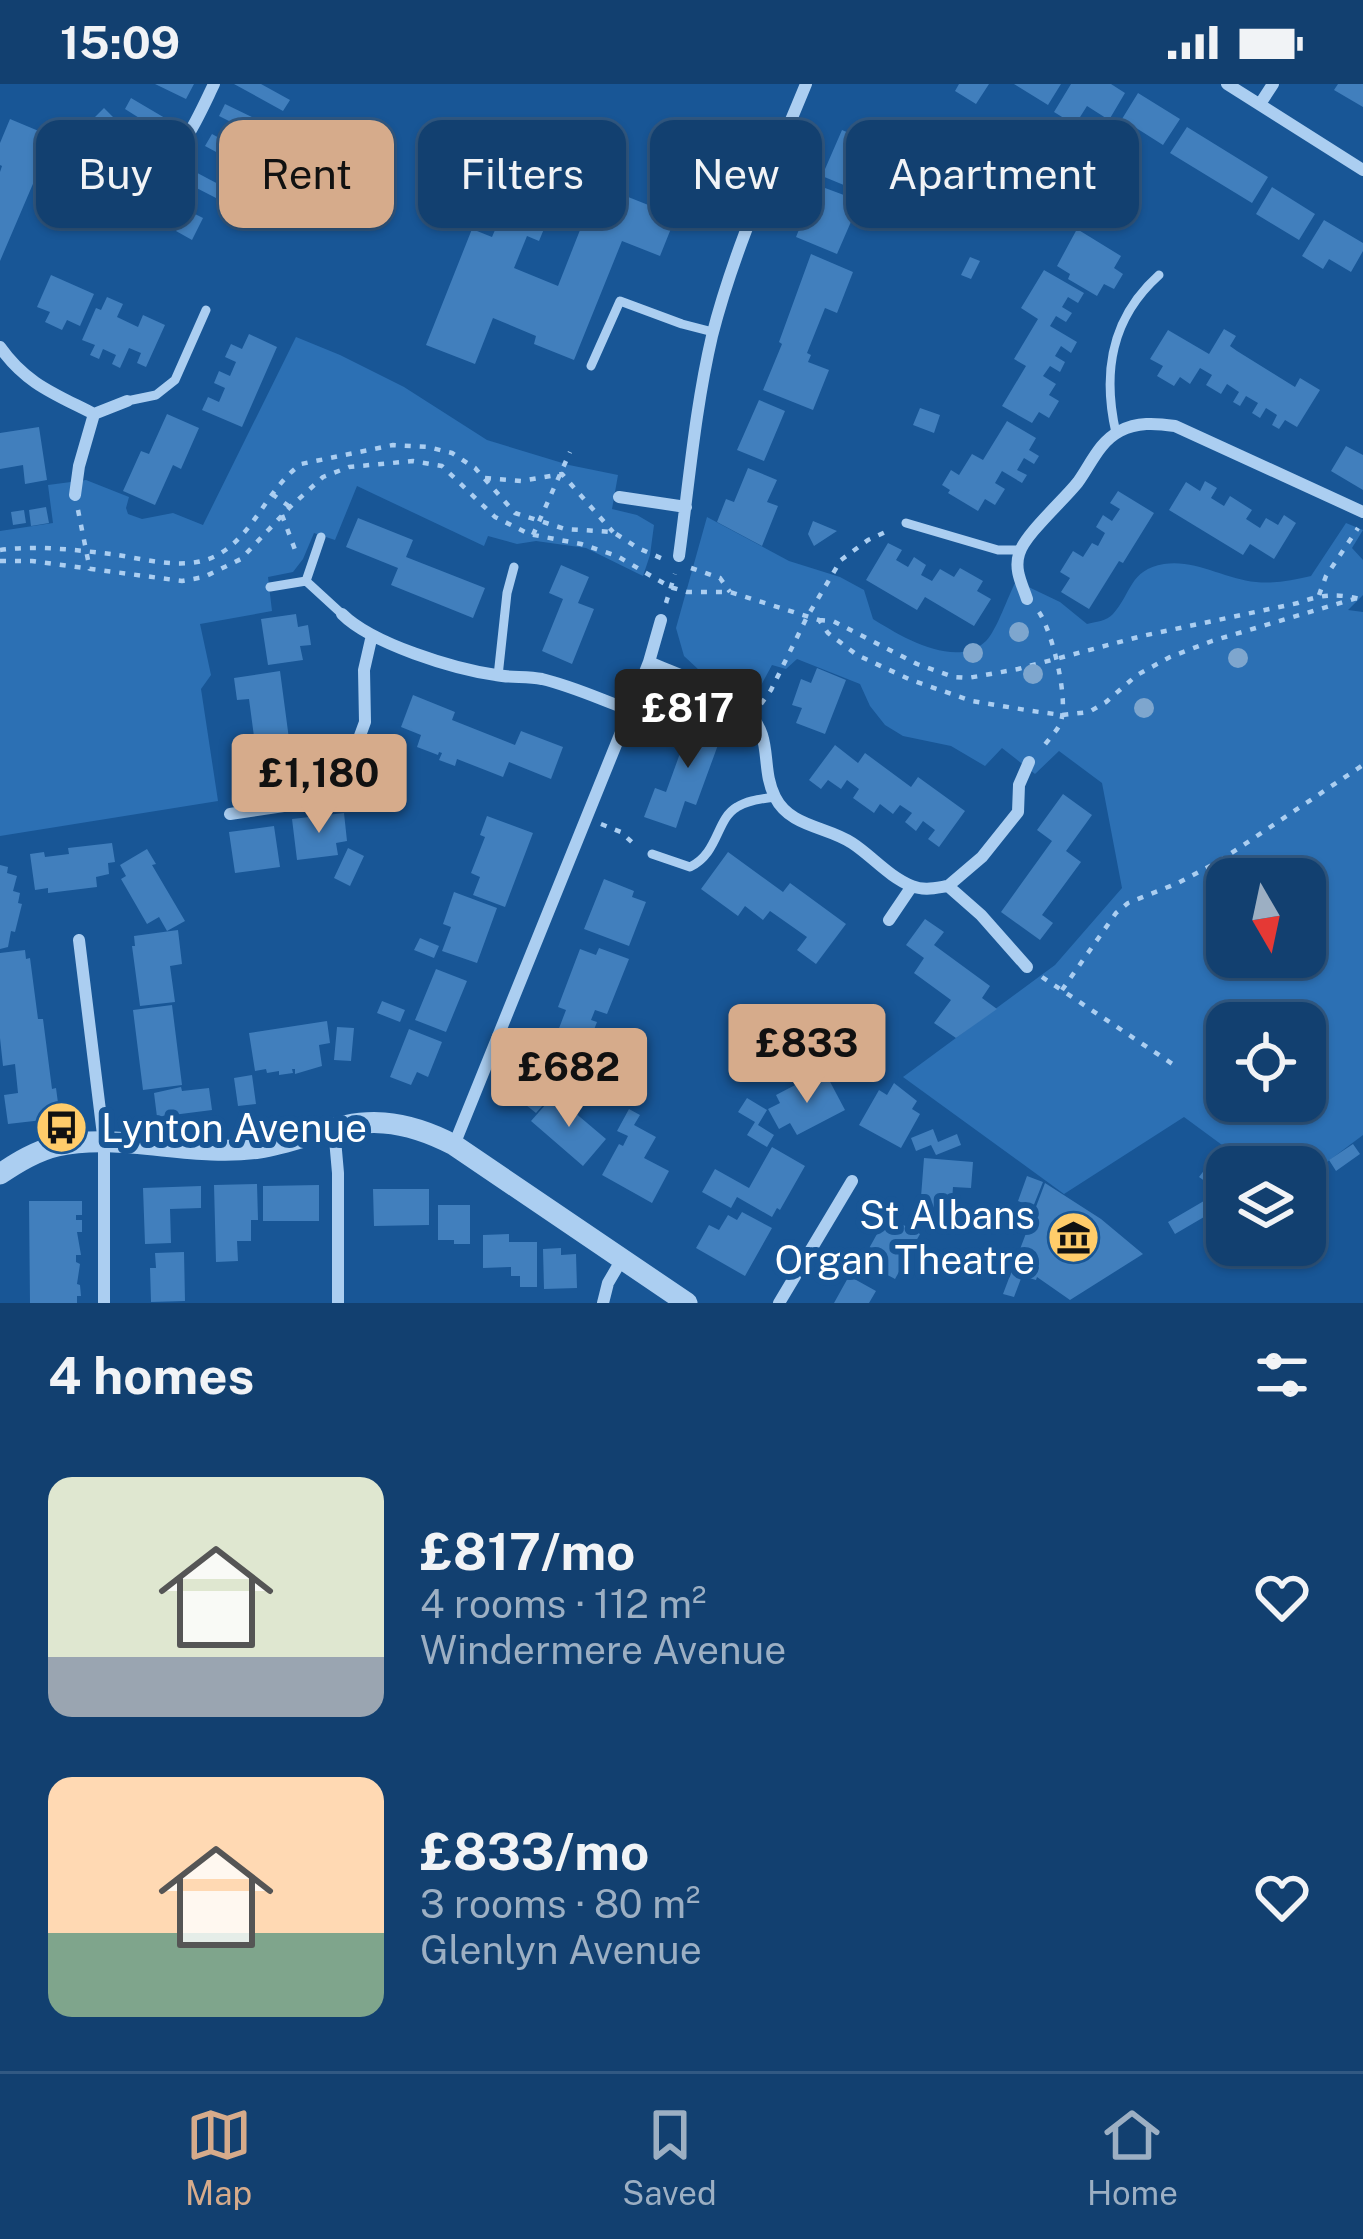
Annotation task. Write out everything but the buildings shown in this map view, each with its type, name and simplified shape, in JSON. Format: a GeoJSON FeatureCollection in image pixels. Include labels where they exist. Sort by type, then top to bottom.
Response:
{"type":"FeatureCollection","features":[{"type":"Feature","properties":{"kind":"street"},"geometry":{"type":"LineString","coordinates":[[195,124],[214,84]]}},
{"type":"Feature","properties":{"kind":"street"},"geometry":{"type":"LineString","coordinates":[[679,560],[699,394],[713,332],[737,253],[806,84]]}},
{"type":"Feature","properties":{"kind":"street"},"geometry":{"type":"LineString","coordinates":[[1227,84],[1363,170]]}},
{"type":"Feature","properties":{"kind":"street"},"geometry":{"type":"LineString","coordinates":[[1261,104],[1274,84]]}},
{"type":"Feature","properties":{"kind":"street"},"geometry":{"type":"LineString","coordinates":[[1,352],[17,371],[41,387],[94,414],[127,401]]}},
{"type":"Feature","properties":{"kind":"street"},"geometry":{"type":"LineString","coordinates":[[75,495],[94,414]]}},
{"type":"Feature","properties":{"kind":"street"},"geometry":{"type":"LineString","coordinates":[[1027,599],[1016,569],[1019,550],[1077,483],[1099,449],[1116,433],[1137,425],[1175,425],[1363,514]]}},
{"type":"Feature","properties":{"kind":"street"},"geometry":{"type":"LineString","coordinates":[[619,497],[686,507]]}},
{"type":"Feature","properties":{"kind":"street"},"geometry":{"type":"LineString","coordinates":[[341,614],[372,635],[454,667],[542,680],[631,710]]}},
{"type":"Feature","properties":{"kind":"street"},"geometry":{"type":"LineString","coordinates":[[454,1145],[631,710],[661,620]]}},
{"type":"Feature","properties":{"kind":"street"},"geometry":{"type":"LineString","coordinates":[[230,814],[331,799],[339,793],[365,722],[364,670],[372,635]]}},
{"type":"Feature","properties":{"kind":"street"},"geometry":{"type":"LineString","coordinates":[[649,662],[730,700],[752,717],[765,736],[769,781],[785,812],[851,842],[912,886],[929,890],[948,886],[982,857],[1018,812],[1019,785],[1029,762]]}},
{"type":"Feature","properties":{"kind":"street"},"geometry":{"type":"LineString","coordinates":[[889,920],[912,886]]}},
{"type":"Feature","properties":{"kind":"street"},"geometry":{"type":"LineString","coordinates":[[948,886],[1027,967]]}},
{"type":"Feature","properties":{"kind":"street"},"geometry":{"type":"LineString","coordinates":[[79,940],[104,1143],[104,1303]]}},
{"type":"Feature","properties":{"kind":"street"},"geometry":{"type":"LineString","coordinates":[[0,1174],[59,1146],[261,1148],[334,1129],[385,1123],[433,1134],[454,1145],[687,1303]]}},
{"type":"Feature","properties":{"kind":"street"},"geometry":{"type":"LineString","coordinates":[[334,1129],[338,1303]]}},
{"type":"Feature","properties":{"kind":"street"},"geometry":{"type":"LineString","coordinates":[[779,1303],[852,1181]]}},
{"type":"Feature","properties":{"kind":"street"},"geometry":{"type":"LineString","coordinates":[[603,1303],[622,1259]]}},
{"type":"Feature","properties":{"kind":"lane"},"geometry":{"type":"LineString","coordinates":[[1116,433],[1110,406],[1111,351],[1144,288],[1159,275]]}},
{"type":"Feature","properties":{"kind":"lane"},"geometry":{"type":"LineString","coordinates":[[591,366],[620,301],[713,332]]}},
{"type":"Feature","properties":{"kind":"lane"},"geometry":{"type":"LineString","coordinates":[[127,401],[157,394],[175,380],[206,310]]}},
{"type":"Feature","properties":{"kind":"lane"},"geometry":{"type":"LineString","coordinates":[[906,523],[998,550],[1019,550]]}},
{"type":"Feature","properties":{"kind":"lane"},"geometry":{"type":"LineString","coordinates":[[306,581],[321,538]]}},
{"type":"Feature","properties":{"kind":"lane"},"geometry":{"type":"LineString","coordinates":[[498,676],[506,593],[514,567]]}},
{"type":"Feature","properties":{"kind":"lane"},"geometry":{"type":"LineString","coordinates":[[270,587],[306,581]]}},
{"type":"Feature","properties":{"kind":"lane"},"geometry":{"type":"LineString","coordinates":[[306,581],[341,614]]}},
{"type":"Feature","properties":{"kind":"lane"},"geometry":{"type":"LineString","coordinates":[[652,854],[690,867],[718,837],[733,808],[775,797]]}},
{"type":"Feature","properties":{"kind":"path"},"geometry":{"type":"LineString","coordinates":[[0,550],[36,548],[201,562],[226,550],[289,472],[301,464],[413,444],[452,453],[475,468],[515,513],[565,529],[613,532]]}},
{"type":"Feature","properties":{"kind":"path"},"geometry":{"type":"LineString","coordinates":[[533,535],[570,452]]}},
{"type":"Feature","properties":{"kind":"path"},"geometry":{"type":"LineString","coordinates":[[0,562],[32,561],[182,580],[205,577],[241,559],[323,478],[349,467],[413,460],[442,466],[495,518],[533,535],[617,556],[687,592],[730,592],[832,621],[917,664],[954,677],[968,678],[1319,596],[1340,592],[1360,599]]}},
{"type":"Feature","properties":{"kind":"path"},"geometry":{"type":"LineString","coordinates":[[485,478],[521,481],[562,474]]}},
{"type":"Feature","properties":{"kind":"path"},"geometry":{"type":"LineString","coordinates":[[562,474],[613,532],[638,548],[720,578],[730,592]]}},
{"type":"Feature","properties":{"kind":"path"},"geometry":{"type":"LineString","coordinates":[[272,494],[290,507]]}},
{"type":"Feature","properties":{"kind":"path"},"geometry":{"type":"LineString","coordinates":[[75,495],[90,570]]}},
{"type":"Feature","properties":{"kind":"path"},"geometry":{"type":"LineString","coordinates":[[1319,596],[1363,514]]}},
{"type":"Feature","properties":{"kind":"path"},"geometry":{"type":"LineString","coordinates":[[282,515],[306,581]]}},
{"type":"Feature","properties":{"kind":"path"},"geometry":{"type":"LineString","coordinates":[[752,717],[841,560],[868,540],[906,523]]}},
{"type":"Feature","properties":{"kind":"path"},"geometry":{"type":"LineString","coordinates":[[661,620],[679,560]]}},
{"type":"Feature","properties":{"kind":"path"},"geometry":{"type":"LineString","coordinates":[[201,562],[205,577]]}},
{"type":"Feature","properties":{"kind":"path"},"geometry":{"type":"LineString","coordinates":[[1027,599],[1044,618],[1058,658],[1062,715],[1029,762]]}},
{"type":"Feature","properties":{"kind":"path"},"geometry":{"type":"LineString","coordinates":[[819,620],[857,655],[911,680],[972,700],[1062,715],[1089,712],[1137,675],[1212,640],[1360,599]]}},
{"type":"Feature","properties":{"kind":"path"},"geometry":{"type":"LineString","coordinates":[[911,680],[917,664]]}},
{"type":"Feature","properties":{"kind":"path"},"geometry":{"type":"LineString","coordinates":[[1062,990],[1128,903],[1218,862],[1363,765]]}},
{"type":"Feature","properties":{"kind":"path"},"geometry":{"type":"LineString","coordinates":[[586,819],[621,832],[630,843],[652,854]]}},
{"type":"Feature","properties":{"kind":"path"},"geometry":{"type":"LineString","coordinates":[[1027,967],[1174,1065]]}},
{"type":"Feature","properties":{"kind":"shaded area"},"geometry":{"type":"Polygon","coordinates":[[[296,337],[404,387],[487,440],[618,475],[612,509],[654,525],[643,576],[586,548],[536,541],[517,544],[488,536],[484,546],[357,486],[335,540],[314,533],[293,572],[268,577],[272,611],[200,624],[211,675],[201,689],[218,801],[0,836],[0,531],[53,523],[48,485],[86,480],[129,497],[128,514],[142,519],[173,513],[203,525],[296,337]]]}},
{"type":"Feature","properties":{"kind":"shaded area"},"geometry":{"type":"Polygon","coordinates":[[[707,517],[789,561],[864,590],[873,619],[898,634],[928,647],[959,652],[986,641],[1016,581],[1060,602],[1087,624],[1110,616],[1137,577],[1153,567],[1187,564],[1256,582],[1291,580],[1311,576],[1346,523],[1363,530],[1352,548],[1363,560],[1363,595],[1348,610],[1363,612],[1363,1135],[1326,1163],[1326,1146],[1223,1146],[1184,1117],[1064,1194],[903,1077],[1055,965],[1122,888],[1102,783],[1059,751],[1035,774],[1002,748],[985,766],[951,746],[903,736],[885,725],[860,684],[797,659],[786,669],[772,665],[758,691],[714,684],[684,656],[676,628],[707,517]]]}},
{"type":"Feature","properties":{"kind":"place","name":"Lynton Avenue"},"geometry":{"type":"Point","coordinates":[62,1128]}},
{"type":"Feature","properties":{"kind":"place","name":"St Albans Organ Theatre"},"geometry":{"type":"Point","coordinates":[1074,1237]}}]}
